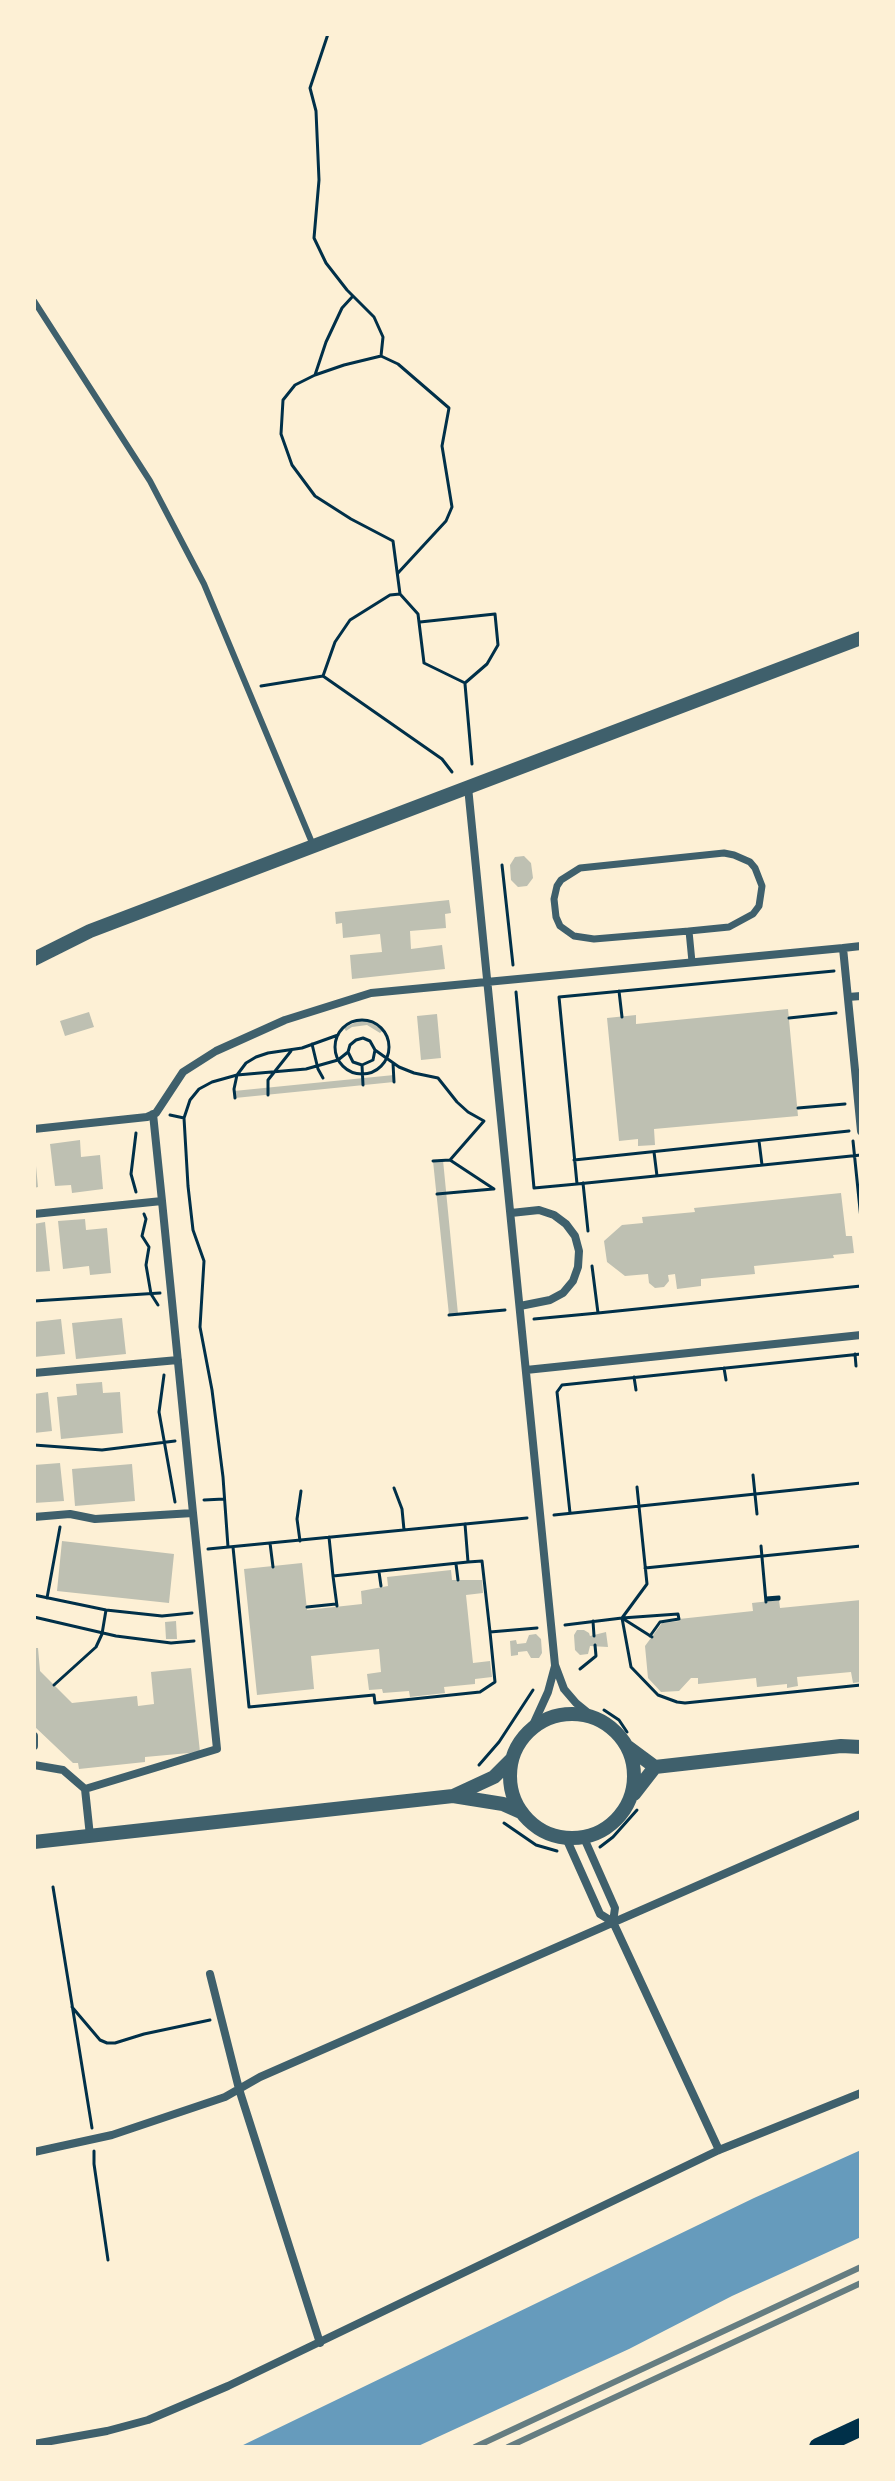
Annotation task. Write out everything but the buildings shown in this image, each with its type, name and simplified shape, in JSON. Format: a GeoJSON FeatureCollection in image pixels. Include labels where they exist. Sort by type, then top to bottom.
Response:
{"type":"FeatureCollection","features":[{"type":"Feature","properties":{"kind":"main road"},"geometry":{"type":"LineString","coordinates":[[818,2447],[861,2427]]}},
{"type":"Feature","properties":{"kind":"street"},"geometry":{"type":"LineString","coordinates":[[34,959],[90,931],[861,638]]}},
{"type":"Feature","properties":{"kind":"street"},"geometry":{"type":"LineString","coordinates":[[468,786],[511,1213],[516,1308],[526,1370],[555,1665],[564,1689],[576,1703],[597,1713],[655,1767]]}},
{"type":"Feature","properties":{"kind":"street"},"geometry":{"type":"LineString","coordinates":[[724,853],[750,862],[760,879],[762,893],[753,914],[729,927],[689,931],[594,939],[574,936],[560,926],[556,917],[554,899],[557,886],[580,868],[724,853]]}},
{"type":"Feature","properties":{"kind":"street"},"geometry":{"type":"LineString","coordinates":[[689,931],[692,962]]}},
{"type":"Feature","properties":{"kind":"street"},"geometry":{"type":"LineString","coordinates":[[85,1789],[217,1749],[154,1114],[183,1072],[216,1051],[285,1020],[371,993],[861,946]]}},
{"type":"Feature","properties":{"kind":"street"},"geometry":{"type":"LineString","coordinates":[[843,948],[861,1131]]}},
{"type":"Feature","properties":{"kind":"street"},"geometry":{"type":"LineString","coordinates":[[848,997],[861,996]]}},
{"type":"Feature","properties":{"kind":"street"},"geometry":{"type":"LineString","coordinates":[[34,1129],[135,1119],[154,1114]]}},
{"type":"Feature","properties":{"kind":"street"},"geometry":{"type":"LineString","coordinates":[[34,1214],[162,1201]]}},
{"type":"Feature","properties":{"kind":"street"},"geometry":{"type":"LineString","coordinates":[[511,1213],[539,1210],[554,1215],[575,1236],[579,1251],[573,1281],[563,1293],[550,1300],[516,1308]]}},
{"type":"Feature","properties":{"kind":"street"},"geometry":{"type":"LineString","coordinates":[[526,1370],[861,1335]]}},
{"type":"Feature","properties":{"kind":"street"},"geometry":{"type":"LineString","coordinates":[[34,1373],[178,1360]]}},
{"type":"Feature","properties":{"kind":"street"},"geometry":{"type":"LineString","coordinates":[[34,1517],[70,1514],[95,1519],[193,1513]]}},
{"type":"Feature","properties":{"kind":"street"},"geometry":{"type":"LineString","coordinates":[[453,1796],[494,1777],[511,1760],[543,1704],[555,1665]]}},
{"type":"Feature","properties":{"kind":"street"},"geometry":{"type":"LineString","coordinates":[[533,1725],[564,1714],[597,1713]]}},
{"type":"Feature","properties":{"kind":"street"},"geometry":{"type":"LineString","coordinates":[[34,1736],[34,1746]]}},
{"type":"Feature","properties":{"kind":"street"},"geometry":{"type":"LineString","coordinates":[[628,1741],[635,1803]]}},
{"type":"Feature","properties":{"kind":"street"},"geometry":{"type":"LineString","coordinates":[[655,1767],[841,1746],[861,1747]]}},
{"type":"Feature","properties":{"kind":"street"},"geometry":{"type":"LineString","coordinates":[[511,1760],[509,1781],[515,1801],[526,1819],[569,1845],[587,1844],[620,1817],[635,1803],[655,1767]]}},
{"type":"Feature","properties":{"kind":"street"},"geometry":{"type":"LineString","coordinates":[[34,1765],[63,1770],[85,1789],[90,1836]]}},
{"type":"Feature","properties":{"kind":"street"},"geometry":{"type":"LineString","coordinates":[[34,1842],[453,1796],[503,1804],[522,1813]]}},
{"type":"Feature","properties":{"kind":"street"},"geometry":{"type":"LineString","coordinates":[[34,2152],[94,2140],[225,2097],[260,2077],[861,1814]]}},
{"type":"Feature","properties":{"kind":"street"},"geometry":{"type":"LineString","coordinates":[[587,1844],[615,1908],[613,1922],[719,2150]]}},
{"type":"Feature","properties":{"kind":"street"},"geometry":{"type":"LineString","coordinates":[[569,1845],[600,1914],[613,1922]]}},
{"type":"Feature","properties":{"kind":"street"},"geometry":{"type":"LineString","coordinates":[[210,1974],[239,2089],[320,2343]]}},
{"type":"Feature","properties":{"kind":"street"},"geometry":{"type":"LineString","coordinates":[[34,2444],[148,2420],[320,2343],[719,2150],[861,2093]]}},
{"type":"Feature","properties":{"kind":"lane"},"geometry":{"type":"LineString","coordinates":[[34,301],[150,481],[204,584],[313,845]]}},
{"type":"Feature","properties":{"kind":"path"},"geometry":{"type":"LineString","coordinates":[[328,34],[310,88],[316,111],[318,167],[314,238],[326,263],[374,317],[383,337],[381,356]]}},
{"type":"Feature","properties":{"kind":"path"},"geometry":{"type":"LineString","coordinates":[[315,375],[342,308],[354,296]]}},
{"type":"Feature","properties":{"kind":"path"},"geometry":{"type":"LineString","coordinates":[[398,573],[446,521],[452,507],[442,446],[449,408],[398,364],[381,356],[315,375],[295,385],[283,400],[281,434],[292,465],[315,496],[393,541],[400,594],[418,614],[424,663],[465,683]]}},
{"type":"Feature","properties":{"kind":"path"},"geometry":{"type":"LineString","coordinates":[[323,676],[335,642],[350,620],[390,595],[400,594]]}},
{"type":"Feature","properties":{"kind":"path"},"geometry":{"type":"LineString","coordinates":[[420,622],[495,614],[498,645],[487,664],[465,683]]}},
{"type":"Feature","properties":{"kind":"path"},"geometry":{"type":"LineString","coordinates":[[248,688],[323,676],[442,759],[452,772]]}},
{"type":"Feature","properties":{"kind":"path"},"geometry":{"type":"LineString","coordinates":[[465,683],[472,764]]}},
{"type":"Feature","properties":{"kind":"path"},"geometry":{"type":"LineString","coordinates":[[502,865],[534,1188],[861,1155]]}},
{"type":"Feature","properties":{"kind":"path"},"geometry":{"type":"LineString","coordinates":[[577,1184],[559,997],[835,971]]}},
{"type":"Feature","properties":{"kind":"path"},"geometry":{"type":"LineString","coordinates":[[619,991],[622,1017]]}},
{"type":"Feature","properties":{"kind":"path"},"geometry":{"type":"LineString","coordinates":[[789,1018],[839,1013]]}},
{"type":"Feature","properties":{"kind":"path"},"geometry":{"type":"LineString","coordinates":[[360,1020],[376,1024],[387,1038],[387,1059],[377,1069],[362,1074],[351,1072],[338,1060],[335,1043],[338,1035],[344,1028],[360,1020]]}},
{"type":"Feature","properties":{"kind":"path"},"geometry":{"type":"LineString","coordinates":[[235,1098],[237,1075],[246,1063],[268,1053],[291,1051],[338,1035]]}},
{"type":"Feature","properties":{"kind":"path"},"geometry":{"type":"LineString","coordinates":[[333,1576],[482,1561],[495,1682],[480,1692],[373,1703],[374,1695],[249,1707],[212,1390],[200,1327],[204,1261],[193,1230],[184,1118],[190,1100],[199,1089],[212,1082],[237,1075],[295,1073],[338,1060],[348,1052],[352,1042],[363,1038],[393,1063],[414,1073],[438,1078],[457,1102],[484,1121],[450,1160]]}},
{"type":"Feature","properties":{"kind":"path"},"geometry":{"type":"LineString","coordinates":[[312,1044],[323,1078]]}},
{"type":"Feature","properties":{"kind":"path"},"geometry":{"type":"LineString","coordinates":[[348,1052],[353,1062],[362,1065],[373,1060],[375,1050]]}},
{"type":"Feature","properties":{"kind":"path"},"geometry":{"type":"LineString","coordinates":[[268,1095],[267,1083],[291,1051]]}},
{"type":"Feature","properties":{"kind":"path"},"geometry":{"type":"LineString","coordinates":[[393,1063],[394,1082]]}},
{"type":"Feature","properties":{"kind":"path"},"geometry":{"type":"LineString","coordinates":[[362,1065],[363,1085]]}},
{"type":"Feature","properties":{"kind":"path"},"geometry":{"type":"LineString","coordinates":[[798,1108],[849,1103]]}},
{"type":"Feature","properties":{"kind":"path"},"geometry":{"type":"LineString","coordinates":[[154,1114],[184,1118]]}},
{"type":"Feature","properties":{"kind":"path"},"geometry":{"type":"LineString","coordinates":[[135,1119],[137,1136],[131,1174],[139,1203]]}},
{"type":"Feature","properties":{"kind":"path"},"geometry":{"type":"LineString","coordinates":[[574,1160],[861,1131]]}},
{"type":"Feature","properties":{"kind":"path"},"geometry":{"type":"LineString","coordinates":[[759,1141],[762,1165]]}},
{"type":"Feature","properties":{"kind":"path"},"geometry":{"type":"LineString","coordinates":[[654,1152],[657,1176]]}},
{"type":"Feature","properties":{"kind":"path"},"geometry":{"type":"LineString","coordinates":[[855,1156],[861,1219]]}},
{"type":"Feature","properties":{"kind":"path"},"geometry":{"type":"LineString","coordinates":[[433,1161],[450,1160],[499,1193]]}},
{"type":"Feature","properties":{"kind":"path"},"geometry":{"type":"LineString","coordinates":[[583,1183],[590,1241]]}},
{"type":"Feature","properties":{"kind":"path"},"geometry":{"type":"LineString","coordinates":[[437,1194],[494,1189]]}},
{"type":"Feature","properties":{"kind":"path"},"geometry":{"type":"LineString","coordinates":[[591,1255],[598,1313]]}},
{"type":"Feature","properties":{"kind":"path"},"geometry":{"type":"LineString","coordinates":[[532,1308],[533,1320],[861,1286]]}},
{"type":"Feature","properties":{"kind":"path"},"geometry":{"type":"LineString","coordinates":[[34,1301],[172,1293]]}},
{"type":"Feature","properties":{"kind":"path"},"geometry":{"type":"LineString","coordinates":[[449,1315],[516,1308]]}},
{"type":"Feature","properties":{"kind":"path"},"geometry":{"type":"LineString","coordinates":[[855,1354],[856,1366]]}},
{"type":"Feature","properties":{"kind":"path"},"geometry":{"type":"LineString","coordinates":[[570,1513],[563,1425],[557,1392],[562,1385],[861,1354]]}},
{"type":"Feature","properties":{"kind":"path"},"geometry":{"type":"LineString","coordinates":[[724,1368],[726,1380]]}},
{"type":"Feature","properties":{"kind":"path"},"geometry":{"type":"LineString","coordinates":[[634,1377],[636,1390]]}},
{"type":"Feature","properties":{"kind":"path"},"geometry":{"type":"LineString","coordinates":[[34,1445],[102,1450],[186,1439]]}},
{"type":"Feature","properties":{"kind":"path"},"geometry":{"type":"LineString","coordinates":[[753,1475],[757,1514]]}},
{"type":"Feature","properties":{"kind":"path"},"geometry":{"type":"LineString","coordinates":[[197,1550],[861,1483]]}},
{"type":"Feature","properties":{"kind":"path"},"geometry":{"type":"LineString","coordinates":[[637,1487],[647,1584],[622,1618],[631,1667],[658,1695],[685,1703],[861,1685]]}},
{"type":"Feature","properties":{"kind":"path"},"geometry":{"type":"LineString","coordinates":[[394,1488],[402,1509],[404,1530]]}},
{"type":"Feature","properties":{"kind":"path"},"geometry":{"type":"LineString","coordinates":[[300,1541],[297,1519],[301,1491]]}},
{"type":"Feature","properties":{"kind":"path"},"geometry":{"type":"LineString","coordinates":[[192,1500],[224,1499]]}},
{"type":"Feature","properties":{"kind":"path"},"geometry":{"type":"LineString","coordinates":[[47,1598],[61,1515]]}},
{"type":"Feature","properties":{"kind":"path"},"geometry":{"type":"LineString","coordinates":[[465,1524],[468,1562]]}},
{"type":"Feature","properties":{"kind":"path"},"geometry":{"type":"LineString","coordinates":[[307,1607],[337,1605],[329,1537]]}},
{"type":"Feature","properties":{"kind":"path"},"geometry":{"type":"LineString","coordinates":[[270,1543],[273,1567]]}},
{"type":"Feature","properties":{"kind":"path"},"geometry":{"type":"LineString","coordinates":[[761,1546],[766,1600]]}},
{"type":"Feature","properties":{"kind":"path"},"geometry":{"type":"LineString","coordinates":[[645,1568],[861,1546]]}},
{"type":"Feature","properties":{"kind":"path"},"geometry":{"type":"LineString","coordinates":[[456,1564],[458,1580]]}},
{"type":"Feature","properties":{"kind":"path"},"geometry":{"type":"LineString","coordinates":[[379,1572],[381,1586]]}},
{"type":"Feature","properties":{"kind":"path"},"geometry":{"type":"LineString","coordinates":[[34,1595],[106,1610],[162,1616],[203,1612]]}},
{"type":"Feature","properties":{"kind":"path"},"geometry":{"type":"LineString","coordinates":[[54,1685],[96,1647],[102,1634],[106,1610]]}},
{"type":"Feature","properties":{"kind":"path"},"geometry":{"type":"LineString","coordinates":[[490,1632],[622,1618],[678,1614],[679,1619],[660,1622],[651,1636],[622,1618]]}},
{"type":"Feature","properties":{"kind":"path"},"geometry":{"type":"LineString","coordinates":[[34,1617],[102,1634],[171,1643],[206,1640]]}},
{"type":"Feature","properties":{"kind":"path"},"geometry":{"type":"LineString","coordinates":[[593,1621],[594,1636]]}},
{"type":"Feature","properties":{"kind":"path"},"geometry":{"type":"LineString","coordinates":[[580,1669],[596,1656],[595,1645]]}},
{"type":"Feature","properties":{"kind":"path"},"geometry":{"type":"LineString","coordinates":[[477,1766],[518,1716],[534,1686]]}},
{"type":"Feature","properties":{"kind":"path"},"geometry":{"type":"LineString","coordinates":[[597,1713],[619,1720],[628,1741]]}},
{"type":"Feature","properties":{"kind":"path"},"geometry":{"type":"LineString","coordinates":[[587,1844],[604,1845],[635,1803]]}},
{"type":"Feature","properties":{"kind":"path"},"geometry":{"type":"LineString","coordinates":[[497,1819],[536,1845],[555,1851],[569,1845]]}},
{"type":"Feature","properties":{"kind":"path"},"geometry":{"type":"LineString","coordinates":[[53,1887],[94,2140],[94,2164],[108,2260]]}},
{"type":"Feature","properties":{"kind":"path"},"geometry":{"type":"LineString","coordinates":[[72,2007],[100,2040],[107,2043],[221,2018]]}},
{"type":"Feature","properties":{"kind":"water"},"geometry":{"type":"Polygon","coordinates":[[[861,2150],[861,2237],[732,2296],[629,2349],[416,2447],[239,2447],[754,2198],[861,2150]]]}},
{"type":"Feature","properties":{"kind":"railway"},"geometry":{"type":"LineString","coordinates":[[475,2447],[861,2267]]}},
{"type":"Feature","properties":{"kind":"railway"},"geometry":{"type":"LineString","coordinates":[[508,2447],[861,2283]]}}]}
